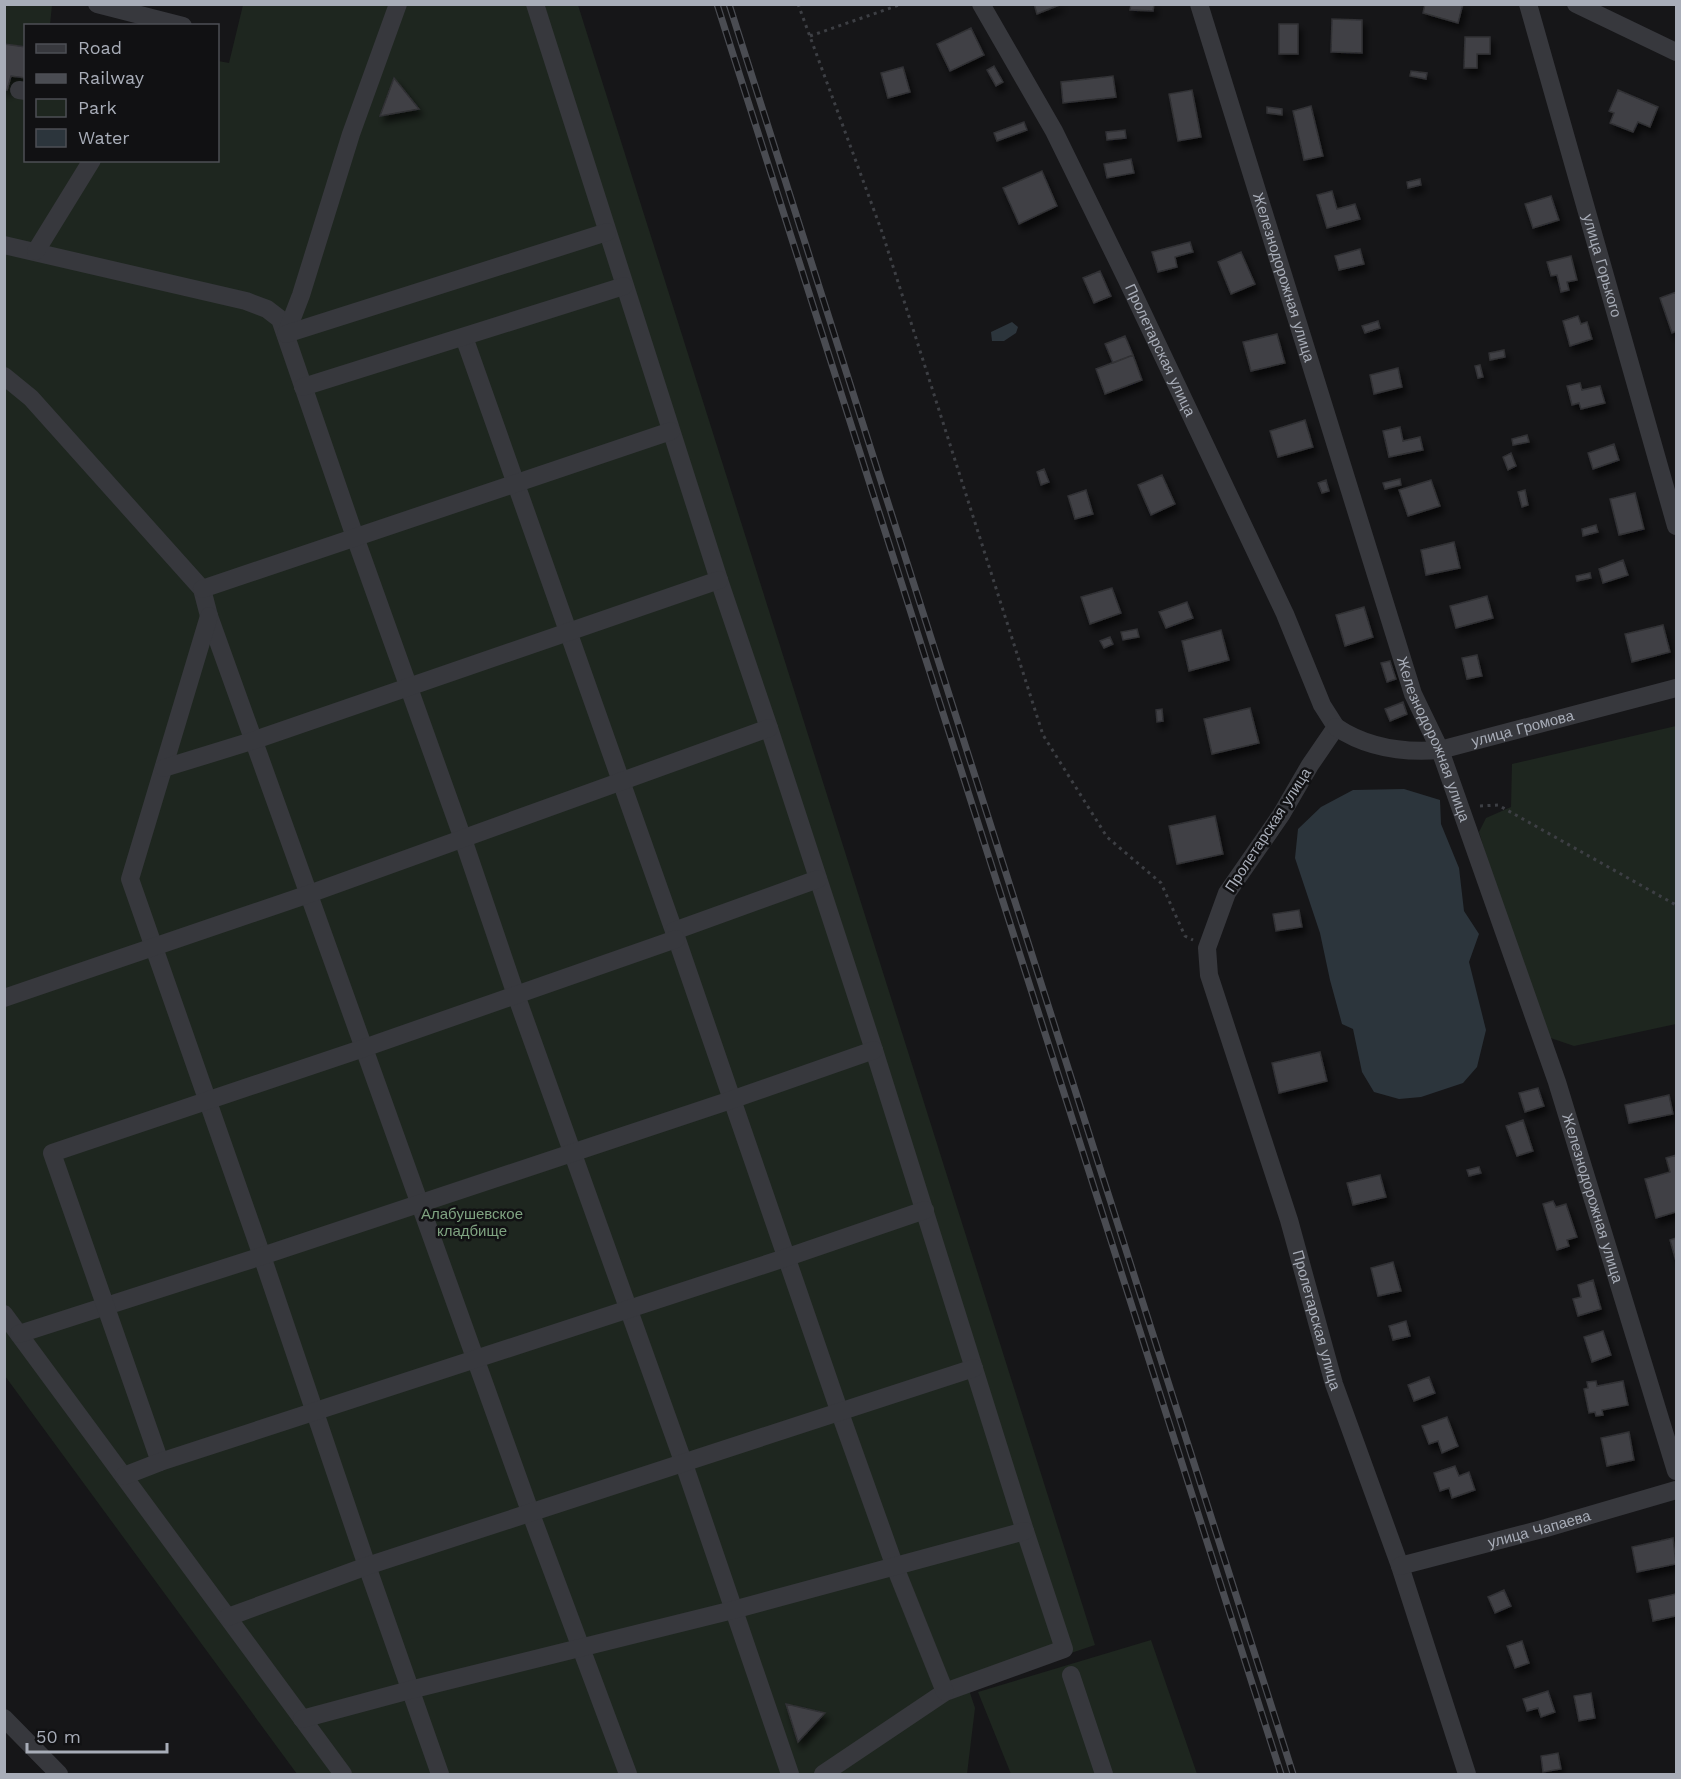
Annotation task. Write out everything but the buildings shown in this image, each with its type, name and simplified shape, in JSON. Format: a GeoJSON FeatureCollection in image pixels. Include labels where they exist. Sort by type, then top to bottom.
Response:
{"type":"FeatureCollection","features":[{"type":"Feature","properties":{"kind":"street"},"geometry":{"type":"LineString","coordinates":[[97,4],[148,21],[169,24]]}},
{"type":"Feature","properties":{"kind":"street"},"geometry":{"type":"LineString","coordinates":[[286,334],[301,295],[351,134],[398,4]]}},
{"type":"Feature","properties":{"kind":"street"},"geometry":{"type":"LineString","coordinates":[[535,4],[719,580],[925,1210],[1064,1649],[945,1692],[823,1774]]}},
{"type":"Feature","properties":{"kind":"street","name":"Пролетарская улица"},"geometry":{"type":"LineString","coordinates":[[981,4],[1054,130],[1285,614],[1322,705],[1336,727],[1310,765],[1281,815],[1227,893],[1207,948],[1209,975],[1289,1220],[1334,1384],[1400,1566],[1467,1774]]}},
{"type":"Feature","properties":{"kind":"street","name":"Железнодорожная улица"},"geometry":{"type":"LineString","coordinates":[[1199,4],[1413,694],[1440,750],[1557,1082],[1677,1471]]}},
{"type":"Feature","properties":{"kind":"street","name":"улица Горького"},"geometry":{"type":"LineString","coordinates":[[1528,4],[1677,526]]}},
{"type":"Feature","properties":{"kind":"street"},"geometry":{"type":"LineString","coordinates":[[1576,4],[1677,52]]}},
{"type":"Feature","properties":{"kind":"street"},"geometry":{"type":"LineString","coordinates":[[36,251],[91,162]]}},
{"type":"Feature","properties":{"kind":"street"},"geometry":{"type":"LineString","coordinates":[[286,334],[607,232]]}},
{"type":"Feature","properties":{"kind":"street"},"geometry":{"type":"LineString","coordinates":[[4,245],[246,301],[267,309],[280,319],[355,537],[464,839],[516,995],[684,1464],[790,1774]]}},
{"type":"Feature","properties":{"kind":"street"},"geometry":{"type":"LineString","coordinates":[[303,387],[624,286]]}},
{"type":"Feature","properties":{"kind":"street"},"geometry":{"type":"LineString","coordinates":[[464,337],[675,935],[840,1413],[895,1567],[945,1692]]}},
{"type":"Feature","properties":{"kind":"street"},"geometry":{"type":"LineString","coordinates":[[4,376],[31,398],[201,589],[531,1514],[628,1774]]}},
{"type":"Feature","properties":{"kind":"street"},"geometry":{"type":"LineString","coordinates":[[201,589],[671,431]]}},
{"type":"Feature","properties":{"kind":"street"},"geometry":{"type":"LineString","coordinates":[[164,768],[255,740],[719,580]]}},
{"type":"Feature","properties":{"kind":"street"},"geometry":{"type":"LineString","coordinates":[[209,616],[130,879],[440,1774]]}},
{"type":"Feature","properties":{"kind":"street","name":"улица Громова"},"geometry":{"type":"LineString","coordinates":[[1336,727],[1353,739],[1386,748],[1418,752],[1440,750],[1677,688]]}},
{"type":"Feature","properties":{"kind":"street"},"geometry":{"type":"LineString","coordinates":[[4,998],[309,894],[769,728]]}},
{"type":"Feature","properties":{"kind":"street"},"geometry":{"type":"LineString","coordinates":[[160,1462],[52,1153],[516,995],[818,879]]}},
{"type":"Feature","properties":{"kind":"street"},"geometry":{"type":"LineString","coordinates":[[19,1334],[262,1256],[731,1100],[873,1050]]}},
{"type":"Feature","properties":{"kind":"street"},"geometry":{"type":"LineString","coordinates":[[124,1476],[315,1410],[785,1258],[925,1210]]}},
{"type":"Feature","properties":{"kind":"street"},"geometry":{"type":"LineString","coordinates":[[4,1314],[343,1774]]}},
{"type":"Feature","properties":{"kind":"street"},"geometry":{"type":"LineString","coordinates":[[228,1617],[367,1566],[974,1368]]}},
{"type":"Feature","properties":{"kind":"street","name":"улица Чапаева"},"geometry":{"type":"LineString","coordinates":[[1400,1566],[1546,1528],[1677,1490]]}},
{"type":"Feature","properties":{"kind":"street"},"geometry":{"type":"LineString","coordinates":[[302,1719],[733,1610],[1025,1531]]}},
{"type":"Feature","properties":{"kind":"street"},"geometry":{"type":"LineString","coordinates":[[1071,1675],[1104,1774]]}},
{"type":"Feature","properties":{"kind":"street"},"geometry":{"type":"LineString","coordinates":[[4,1718],[59,1774]]}},
{"type":"Feature","properties":{"kind":"path"},"geometry":{"type":"LineString","coordinates":[[798,4],[882,232],[1044,735],[1107,837],[1161,883],[1185,936],[1207,948]]}},
{"type":"Feature","properties":{"kind":"path"},"geometry":{"type":"LineString","coordinates":[[810,36],[902,4]]}},
{"type":"Feature","properties":{"kind":"path"},"geometry":{"type":"LineString","coordinates":[[1460,806],[1498,805],[1677,905]]}},
{"type":"Feature","properties":{"kind":"green space","name":"Алабушевское кладбище"},"geometry":{"type":"Polygon","coordinates":[[[5,5],[52,5],[50,24],[24,24],[24,162],[219,162],[219,61],[229,63],[243,5],[578,5],[1095,1645],[968,1687],[975,1708],[967,1774],[297,1774],[5,1376],[5,5]]]}},
{"type":"Feature","properties":{"kind":"green space"},"geometry":{"type":"Polygon","coordinates":[[[1676,726],[1676,1024],[1574,1046],[1539,1034],[1479,832],[1486,818],[1511,807],[1512,764],[1676,726]]]}},
{"type":"Feature","properties":{"kind":"green space"},"geometry":{"type":"Polygon","coordinates":[[[1151,1640],[1197,1774],[1011,1774],[978,1692],[1151,1640]]]}},
{"type":"Feature","properties":{"kind":"water"},"geometry":{"type":"Polygon","coordinates":[[[1012,322],[1018,327],[1016,333],[1004,341],[992,341],[991,332],[1012,322]]]}},
{"type":"Feature","properties":{"kind":"water"},"geometry":{"type":"Polygon","coordinates":[[[1404,789],[1440,800],[1441,824],[1459,868],[1464,911],[1479,934],[1469,962],[1486,1030],[1477,1067],[1463,1083],[1421,1097],[1399,1099],[1374,1092],[1362,1072],[1353,1029],[1342,1024],[1320,933],[1295,858],[1298,829],[1321,807],[1353,790],[1404,789]]]}},
{"type":"Feature","properties":{"kind":"railway"},"geometry":{"type":"LineString","coordinates":[[717,4],[1281,1774]]}},
{"type":"Feature","properties":{"kind":"railway"},"geometry":{"type":"LineString","coordinates":[[729,4],[1293,1774]]}}]}
